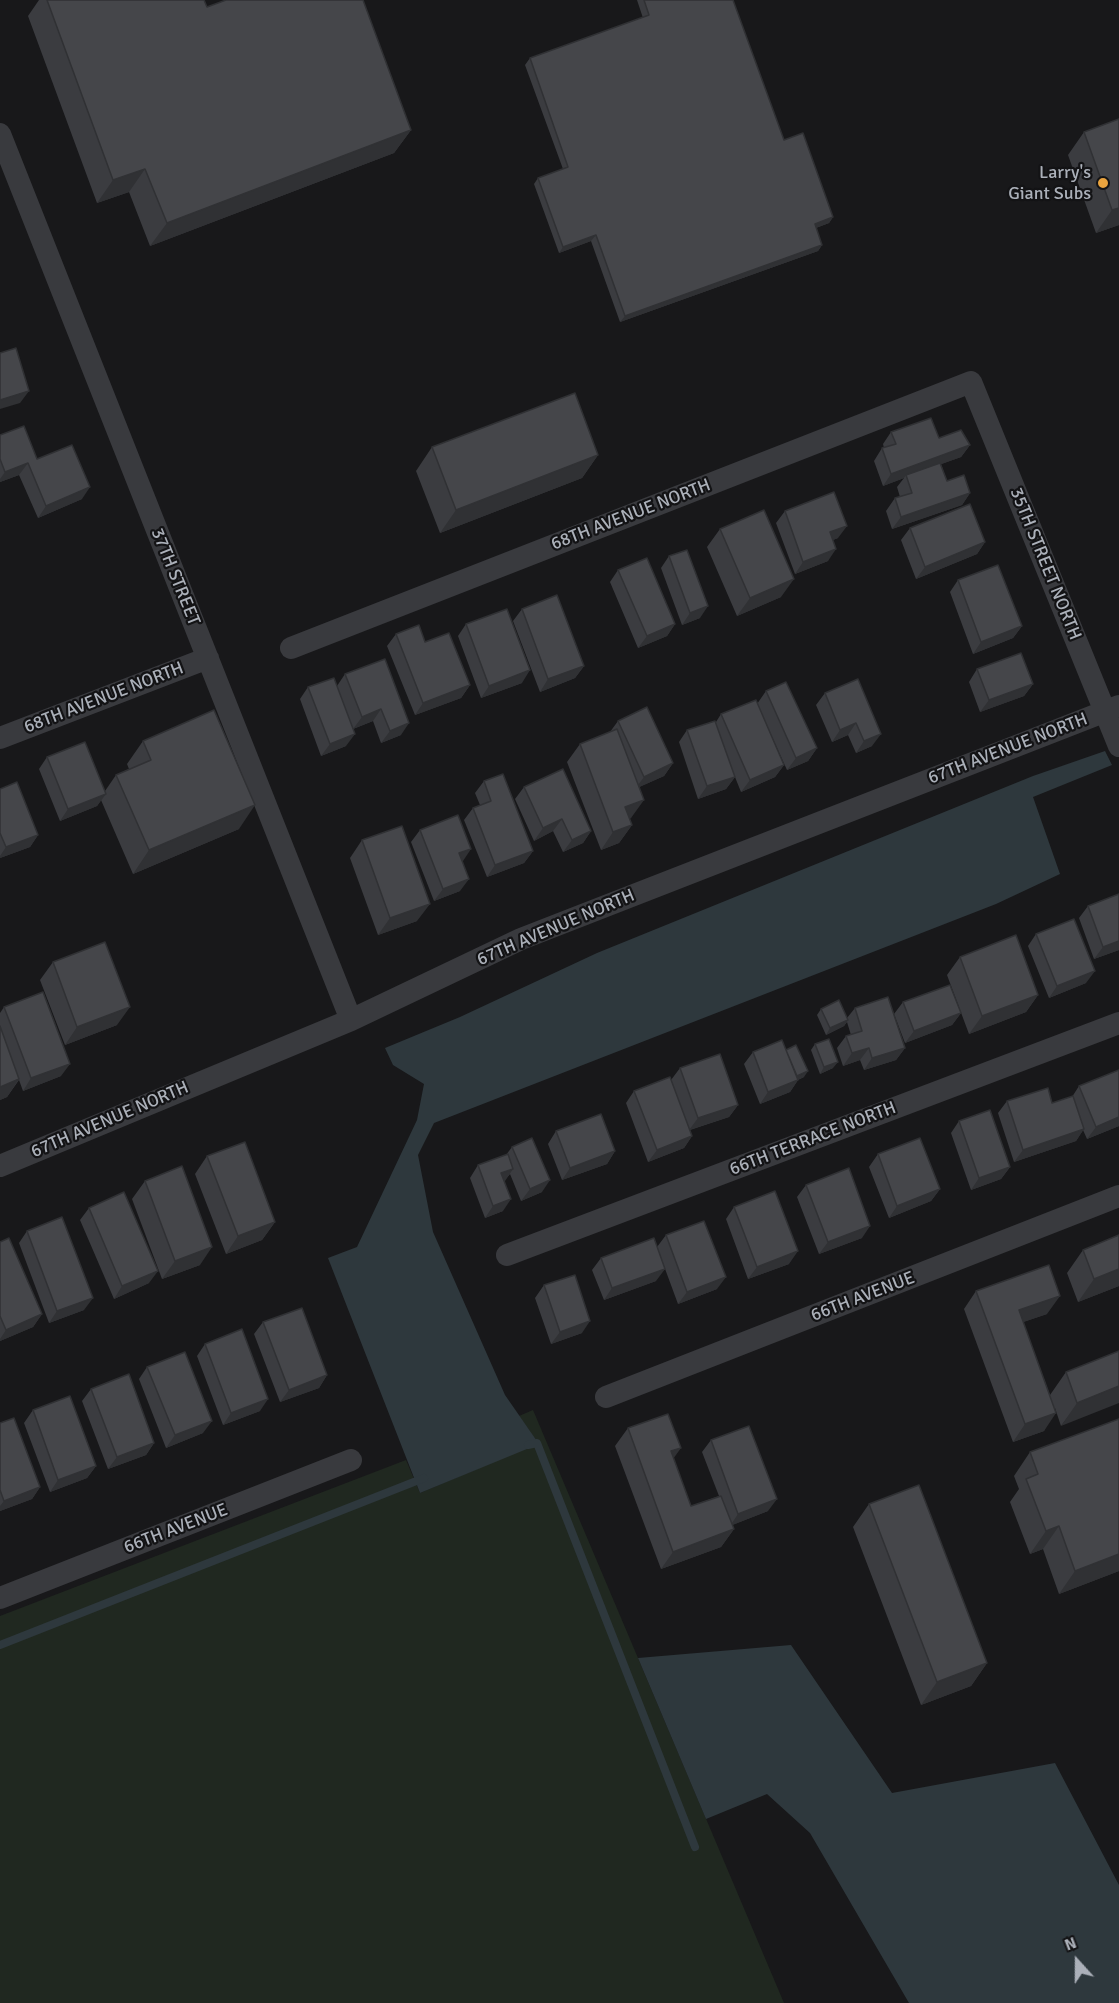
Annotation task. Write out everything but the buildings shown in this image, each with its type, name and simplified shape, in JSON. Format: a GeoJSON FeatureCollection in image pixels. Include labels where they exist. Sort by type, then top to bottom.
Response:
{"type":"FeatureCollection","features":[{"type":"Feature","properties":{"kind":"street","name":"37TH STREET"},"geometry":{"type":"LineString","coordinates":[[0,134],[351,1020]]}},
{"type":"Feature","properties":{"kind":"street","name":"68TH AVENUE NORTH"},"geometry":{"type":"LineString","coordinates":[[291,648],[971,382]]}},
{"type":"Feature","properties":{"kind":"street","name":"35TH STREET NORTH"},"geometry":{"type":"LineString","coordinates":[[971,382],[1112,709],[1119,746]]}},
{"type":"Feature","properties":{"kind":"street","name":"68TH AVENUE NORTH"},"geometry":{"type":"LineString","coordinates":[[0,738],[207,658]]}},
{"type":"Feature","properties":{"kind":"street","name":"67TH AVENUE NORTH"},"geometry":{"type":"LineString","coordinates":[[0,1166],[351,1020],[521,939],[1112,709]]}},
{"type":"Feature","properties":{"kind":"street","name":"66TH TERRACE NORTH"},"geometry":{"type":"LineString","coordinates":[[507,1255],[1119,1023]]}},
{"type":"Feature","properties":{"kind":"street","name":"66TH AVENUE"},"geometry":{"type":"LineString","coordinates":[[606,1398],[1119,1196]]}},
{"type":"Feature","properties":{"kind":"street","name":"66TH AVENUE"},"geometry":{"type":"LineString","coordinates":[[0,1598],[351,1461]]}},
{"type":"Feature","properties":{"kind":"shaded area"},"geometry":{"type":"Polygon","coordinates":[[[1105,751],[1112,765],[1033,797],[1060,874],[996,904],[434,1123],[418,1155],[433,1232],[505,1395],[539,1444],[420,1493],[328,1258],[357,1247],[417,1120],[424,1084],[393,1065],[385,1048],[460,1017],[597,953],[1033,776],[1105,751]]]}},
{"type":"Feature","properties":{"kind":"shaded area"},"geometry":{"type":"Polygon","coordinates":[[[533,1410],[784,2003],[0,2003],[0,1616],[406,1460],[420,1493],[538,1443],[519,1416],[533,1410]]]}},
{"type":"Feature","properties":{"kind":"shaded area"},"geometry":{"type":"Polygon","coordinates":[[[791,1645],[892,1793],[1055,1763],[1119,1885],[1119,2003],[909,2003],[810,1833],[767,1794],[706,1819],[638,1658],[791,1645]]]}},
{"type":"Feature","properties":{"kind":"waterway"},"geometry":{"type":"LineString","coordinates":[[528,1445],[537,1443],[695,1847]]}},
{"type":"Feature","properties":{"kind":"waterway"},"geometry":{"type":"LineString","coordinates":[[0,1645],[424,1478]]}},
{"type":"Feature","properties":{"kind":"place","name":"Larry's Giant Subs"},"geometry":{"type":"Point","coordinates":[1103,183]}}]}
